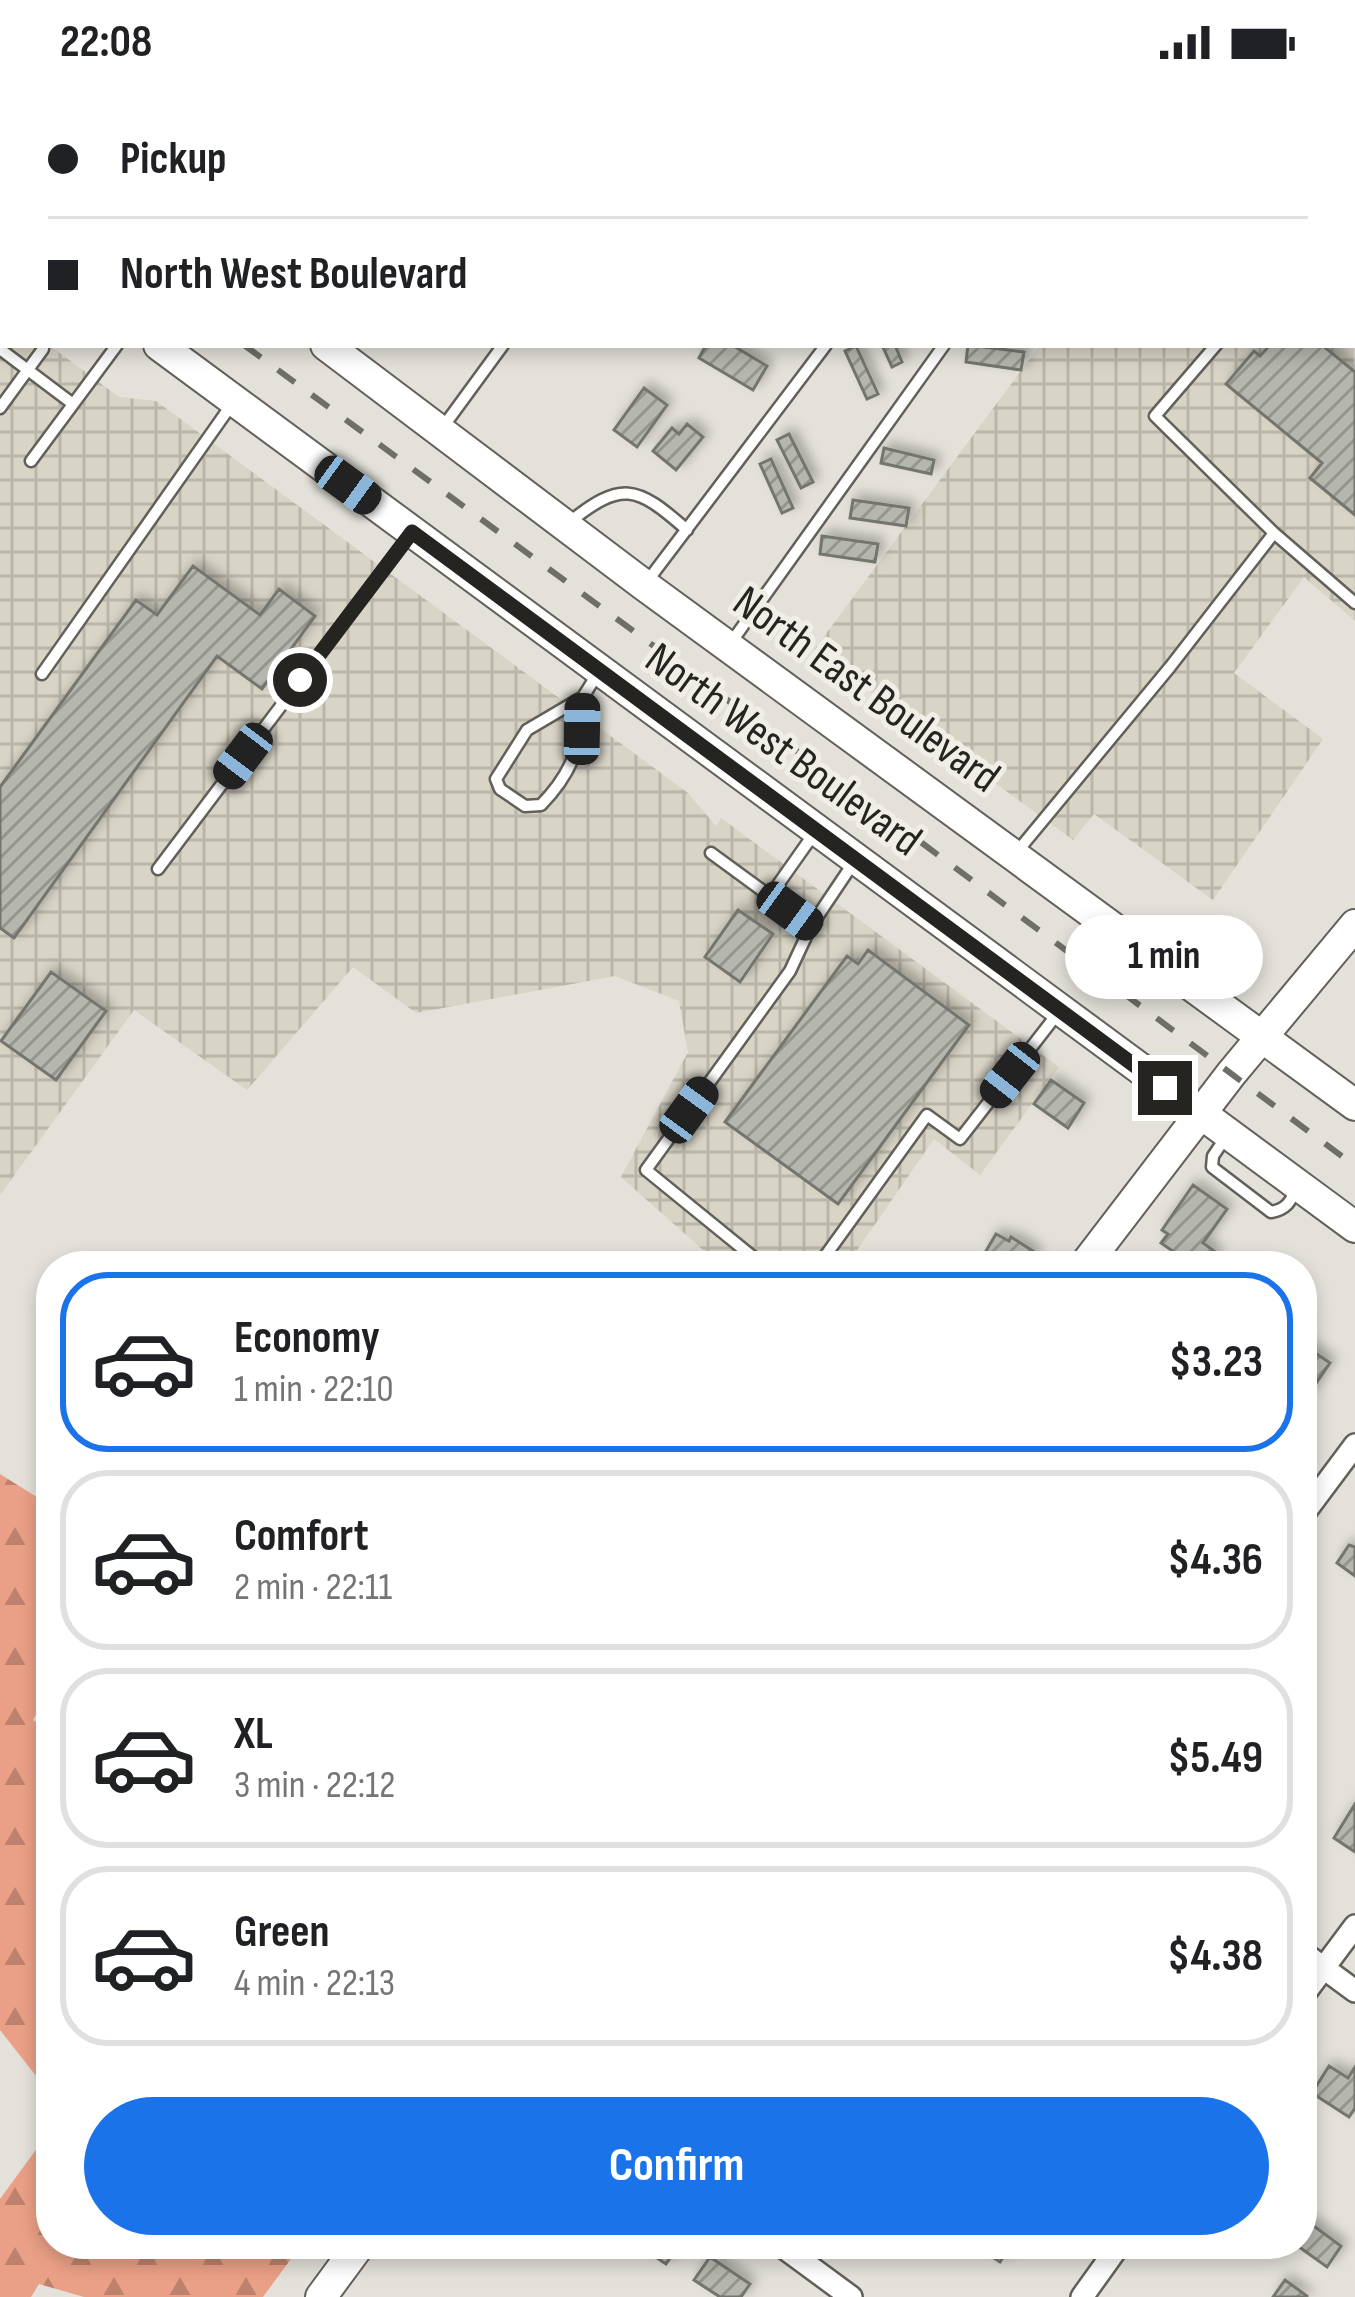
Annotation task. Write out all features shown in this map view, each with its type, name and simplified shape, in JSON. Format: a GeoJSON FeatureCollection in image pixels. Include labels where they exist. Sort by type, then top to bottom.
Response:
{"type":"FeatureCollection","features":[{"type":"Feature","properties":{"kind":"main road","name":"North West Boulevard"},"geometry":{"type":"LineString","coordinates":[[163,348],[1355,1227]]}},
{"type":"Feature","properties":{"kind":"main road","name":"North East Boulevard"},"geometry":{"type":"LineString","coordinates":[[330,348],[644,585],[1355,1105]]}},
{"type":"Feature","properties":{"kind":"main road"},"geometry":{"type":"LineString","coordinates":[[1095,1251],[1231,1074],[1355,926]]}},
{"type":"Feature","properties":{"kind":"main road"},"geometry":{"type":"LineString","coordinates":[[321,2297],[350,2259]]}},
{"type":"Feature","properties":{"kind":"street"},"geometry":{"type":"LineString","coordinates":[[1317,1496],[1355,1445]]}},
{"type":"Feature","properties":{"kind":"street"},"geometry":{"type":"LineString","coordinates":[[1317,1977],[1355,1925]]}},
{"type":"Feature","properties":{"kind":"street"},"geometry":{"type":"LineString","coordinates":[[1317,1963],[1355,1991]]}},
{"type":"Feature","properties":{"kind":"street"},"geometry":{"type":"LineString","coordinates":[[799,2259],[851,2297]]}},
{"type":"Feature","properties":{"kind":"street"},"geometry":{"type":"LineString","coordinates":[[1082,2297],[1109,2259]]}},
{"type":"Feature","properties":{"kind":"lane"},"geometry":{"type":"LineString","coordinates":[[31,461],[115,348]]}},
{"type":"Feature","properties":{"kind":"lane"},"geometry":{"type":"LineString","coordinates":[[441,430],[501,348]]}},
{"type":"Feature","properties":{"kind":"lane"},"geometry":{"type":"LineString","coordinates":[[644,585],[824,348]]}},
{"type":"Feature","properties":{"kind":"lane"},"geometry":{"type":"LineString","coordinates":[[728,646],[942,348]]}},
{"type":"Feature","properties":{"kind":"lane"},"geometry":{"type":"LineString","coordinates":[[1213,348],[1155,416],[1274,533],[1355,603]]}},
{"type":"Feature","properties":{"kind":"lane"},"geometry":{"type":"LineString","coordinates":[[0,349],[73,404]]}},
{"type":"Feature","properties":{"kind":"lane"},"geometry":{"type":"LineString","coordinates":[[0,408],[43,350]]}},
{"type":"Feature","properties":{"kind":"lane"},"geometry":{"type":"LineString","coordinates":[[42,674],[234,401]]}},
{"type":"Feature","properties":{"kind":"lane"},"geometry":{"type":"LineString","coordinates":[[566,525],[590,506],[624,491],[644,496],[687,530]]}},
{"type":"Feature","properties":{"kind":"lane"},"geometry":{"type":"LineString","coordinates":[[158,869],[412,532]]}},
{"type":"Feature","properties":{"kind":"lane"},"geometry":{"type":"LineString","coordinates":[[1015,854],[1274,533]]}},
{"type":"Feature","properties":{"kind":"lane"},"geometry":{"type":"LineString","coordinates":[[583,698],[576,755],[556,790],[541,805],[525,806],[500,789],[496,779],[527,730],[583,698],[600,670]]}},
{"type":"Feature","properties":{"kind":"lane"},"geometry":{"type":"LineString","coordinates":[[770,896],[816,830]]}},
{"type":"Feature","properties":{"kind":"lane"},"geometry":{"type":"LineString","coordinates":[[711,853],[812,926]]}},
{"type":"Feature","properties":{"kind":"lane"},"geometry":{"type":"LineString","coordinates":[[746,1251],[646,1170],[790,971],[812,926],[856,860]]}},
{"type":"Feature","properties":{"kind":"lane"},"geometry":{"type":"LineString","coordinates":[[829,1251],[928,1115],[960,1139],[1060,1011]]}},
{"type":"Feature","properties":{"kind":"shaded area"},"geometry":{"type":"Polygon","coordinates":[[[0,348],[53,348],[119,397],[156,401],[688,793],[716,826],[721,818],[1059,1067],[980,1175],[934,1139],[856,1251],[704,1251],[621,1177],[688,1052],[679,1001],[615,976],[416,1013],[353,967],[247,1090],[134,1010],[0,1195],[0,348]]]}},
{"type":"Feature","properties":{"kind":"shaded area"},"geometry":{"type":"Polygon","coordinates":[[[1038,348],[1354,348],[1355,621],[1304,577],[1234,673],[1323,739],[1213,900],[1094,814],[1073,840],[814,650],[1038,348]]]}},
{"type":"Feature","properties":{"kind":"green space"},"geometry":{"type":"Polygon","coordinates":[[[0,1474],[36,1497],[36,2076],[0,2030],[0,1474]]]}},
{"type":"Feature","properties":{"kind":"green space"},"geometry":{"type":"Polygon","coordinates":[[[36,2150],[36,2259],[291,2259],[263,2297],[84,2297],[39,2284],[31,2297],[0,2297],[0,2199],[36,2150]]]}},
{"type":"Feature","properties":{"kind":"building"},"geometry":{"type":"Polygon","coordinates":[[[704,348],[737,348],[767,366],[753,390],[699,358],[704,348]]]}},
{"type":"Feature","properties":{"kind":"building"},"geometry":{"type":"Polygon","coordinates":[[[857,348],[878,394],[867,399],[845,351],[857,348]]]}},
{"type":"Feature","properties":{"kind":"building"},"geometry":{"type":"Polygon","coordinates":[[[883,348],[896,348],[902,362],[892,367],[883,348]]]}},
{"type":"Feature","properties":{"kind":"building"},"geometry":{"type":"Polygon","coordinates":[[[968,348],[1024,352],[1021,370],[966,362],[968,348]]]}},
{"type":"Feature","properties":{"kind":"building"},"geometry":{"type":"Polygon","coordinates":[[[1267,348],[1326,348],[1355,372],[1355,515],[1310,478],[1322,463],[1226,384],[1254,351],[1260,356],[1267,348]]]}},
{"type":"Feature","properties":{"kind":"building"},"geometry":{"type":"Polygon","coordinates":[[[644,388],[667,405],[637,447],[614,430],[644,388]]]}},
{"type":"Feature","properties":{"kind":"building"},"geometry":{"type":"Polygon","coordinates":[[[687,424],[703,437],[676,470],[653,451],[672,428],[679,434],[687,424]]]}},
{"type":"Feature","properties":{"kind":"building"},"geometry":{"type":"Polygon","coordinates":[[[789,434],[813,482],[801,488],[777,440],[789,434]]]}},
{"type":"Feature","properties":{"kind":"building"},"geometry":{"type":"Polygon","coordinates":[[[884,448],[934,460],[931,474],[881,463],[884,448]]]}},
{"type":"Feature","properties":{"kind":"building"},"geometry":{"type":"Polygon","coordinates":[[[771,459],[793,508],[782,513],[760,464],[771,459]]]}},
{"type":"Feature","properties":{"kind":"building"},"geometry":{"type":"Polygon","coordinates":[[[853,500],[909,508],[906,526],[850,518],[853,500]]]}},
{"type":"Feature","properties":{"kind":"building"},"geometry":{"type":"Polygon","coordinates":[[[822,536],[878,544],[875,562],[820,554],[822,536]]]}},
{"type":"Feature","properties":{"kind":"building"},"geometry":{"type":"Polygon","coordinates":[[[193,566],[260,615],[279,589],[315,616],[262,689],[217,656],[14,938],[0,928],[0,787],[136,600],[157,615],[193,566]]]}},
{"type":"Feature","properties":{"kind":"building"},"geometry":{"type":"Polygon","coordinates":[[[738,910],[773,934],[740,982],[705,957],[738,910]]]}},
{"type":"Feature","properties":{"kind":"building"},"geometry":{"type":"Polygon","coordinates":[[[868,950],[969,1025],[838,1204],[725,1122],[847,956],[858,964],[868,950]]]}},
{"type":"Feature","properties":{"kind":"building"},"geometry":{"type":"Polygon","coordinates":[[[51,972],[106,1011],[56,1080],[1,1041],[51,972]]]}},
{"type":"Feature","properties":{"kind":"building"},"geometry":{"type":"Polygon","coordinates":[[[1051,1080],[1084,1103],[1068,1128],[1034,1104],[1051,1080]]]}},
{"type":"Feature","properties":{"kind":"building"},"geometry":{"type":"Polygon","coordinates":[[[1193,1185],[1227,1209],[1203,1243],[1214,1251],[1172,1251],[1161,1243],[1168,1234],[1162,1230],[1193,1185]]]}},
{"type":"Feature","properties":{"kind":"building"},"geometry":{"type":"Polygon","coordinates":[[[996,1234],[1033,1251],[986,1251],[996,1234]]]}},
{"type":"Feature","properties":{"kind":"building"},"geometry":{"type":"Polygon","coordinates":[[[1317,1354],[1330,1363],[1317,1382],[1317,1354]]]}},
{"type":"Feature","properties":{"kind":"building"},"geometry":{"type":"Polygon","coordinates":[[[1349,1545],[1355,1547],[1355,1576],[1337,1563],[1349,1545]]]}},
{"type":"Feature","properties":{"kind":"building"},"geometry":{"type":"Polygon","coordinates":[[[1355,1804],[1355,1852],[1334,1838],[1355,1804]]]}},
{"type":"Feature","properties":{"kind":"building"},"geometry":{"type":"Polygon","coordinates":[[[1329,2066],[1348,2078],[1355,2067],[1355,2108],[1349,2117],[1317,2096],[1317,2085],[1329,2066]]]}},
{"type":"Feature","properties":{"kind":"building"},"geometry":{"type":"Polygon","coordinates":[[[1317,2228],[1341,2246],[1327,2267],[1316,2259],[1317,2228]]]}},
{"type":"Feature","properties":{"kind":"building"},"geometry":{"type":"Polygon","coordinates":[[[713,2259],[750,2284],[741,2297],[720,2297],[694,2280],[713,2259]]]}},
{"type":"Feature","properties":{"kind":"building"},"geometry":{"type":"Polygon","coordinates":[[[1285,2280],[1307,2296],[1307,2297],[1273,2297],[1285,2280]]]}},
{"type":"Feature","properties":{"kind":"railway"},"geometry":{"type":"LineString","coordinates":[[248,348],[1355,1166]]}},
{"type":"Feature","properties":{"kind":"route"},"geometry":{"type":"LineString","coordinates":[[300,680],[412,532],[1165,1088]]}}]}
